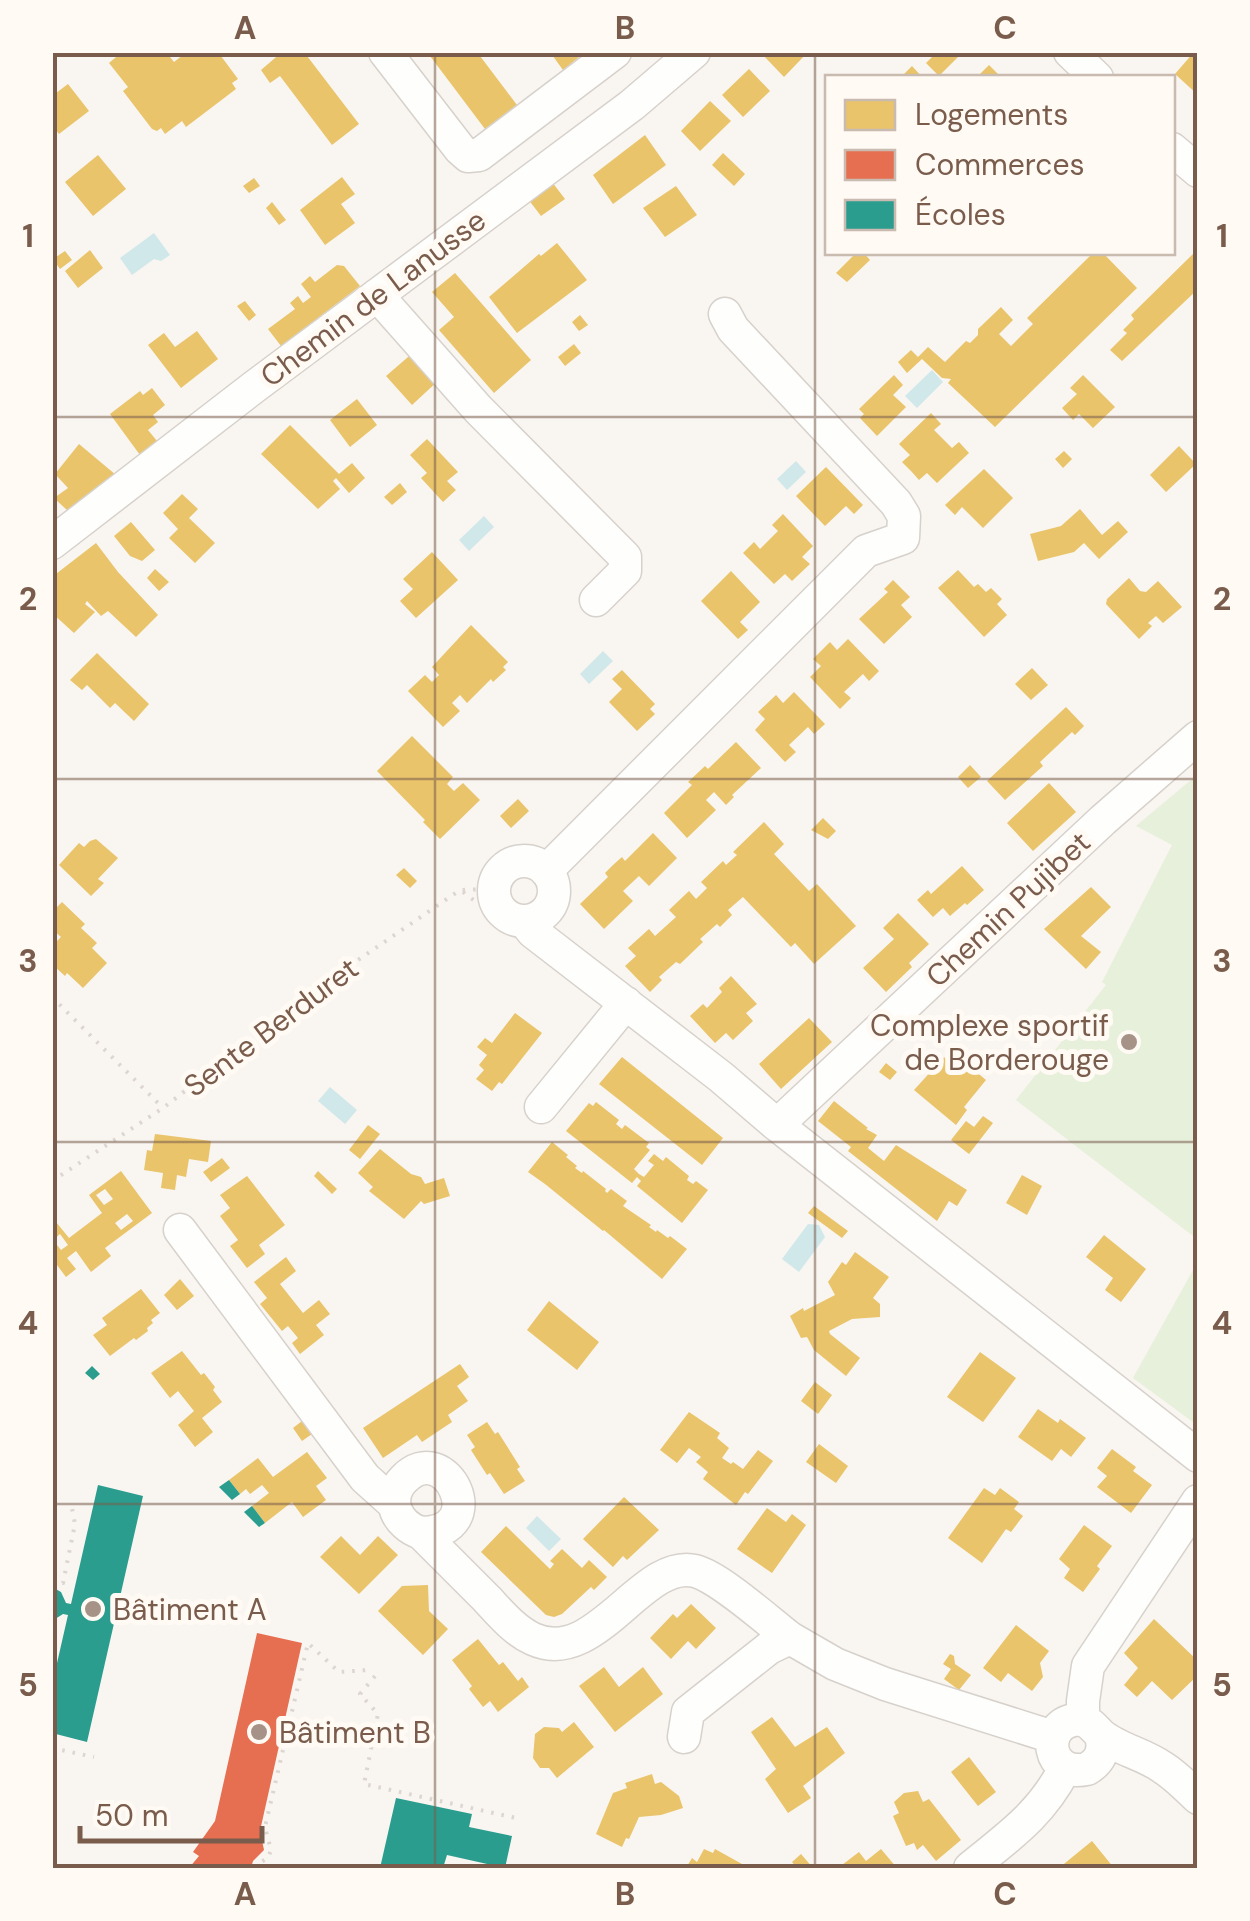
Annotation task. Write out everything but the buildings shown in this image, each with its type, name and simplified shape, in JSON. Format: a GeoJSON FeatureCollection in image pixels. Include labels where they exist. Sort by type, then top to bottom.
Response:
{"type":"FeatureCollection","features":[{"type":"Feature","properties":{"kind":"street"},"geometry":{"type":"LineString","coordinates":[[384,52],[468,156],[478,155],[615,52]]}},
{"type":"Feature","properties":{"kind":"street","name":"Chemin de Lanusse"},"geometry":{"type":"LineString","coordinates":[[52,544],[254,386],[632,105],[694,52]]}},
{"type":"Feature","properties":{"kind":"street"},"geometry":{"type":"LineString","coordinates":[[1070,52],[1094,75]]}},
{"type":"Feature","properties":{"kind":"street"},"geometry":{"type":"LineString","coordinates":[[1175,151],[1198,172]]}},
{"type":"Feature","properties":{"kind":"street"},"geometry":{"type":"LineString","coordinates":[[377,295],[478,409],[625,558],[625,571],[596,600]]}},
{"type":"Feature","properties":{"kind":"street"},"geometry":{"type":"LineString","coordinates":[[546,870],[866,551],[903,538],[904,516],[896,504],[733,329],[725,314]]}},
{"type":"Feature","properties":{"kind":"street","name":"Chemin Pujibet"},"geometry":{"type":"LineString","coordinates":[[777,1126],[1103,820],[1198,738]]}},
{"type":"Feature","properties":{"kind":"street"},"geometry":{"type":"LineString","coordinates":[[529,861],[546,870],[554,888],[553,898],[542,914],[524,921],[499,908],[496,880],[509,864],[529,861]]}},
{"type":"Feature","properties":{"kind":"street"},"geometry":{"type":"LineString","coordinates":[[524,921],[533,932],[722,1077],[777,1126],[1198,1456]]}},
{"type":"Feature","properties":{"kind":"street"},"geometry":{"type":"LineString","coordinates":[[541,1107],[626,1003]]}},
{"type":"Feature","properties":{"kind":"street"},"geometry":{"type":"LineString","coordinates":[[180,1230],[365,1478],[394,1504]]}},
{"type":"Feature","properties":{"kind":"street"},"geometry":{"type":"LineString","coordinates":[[435,1470],[454,1484],[458,1508],[454,1520],[444,1528],[421,1533],[411,1530],[396,1514],[396,1492],[411,1473],[435,1470]]}},
{"type":"Feature","properties":{"kind":"street"},"geometry":{"type":"LineString","coordinates":[[970,1868],[1032,1817],[1085,1747],[1082,1701],[1088,1666],[1198,1502]]}},
{"type":"Feature","properties":{"kind":"street"},"geometry":{"type":"LineString","coordinates":[[421,1533],[510,1622],[534,1640],[558,1645],[579,1640],[668,1573],[692,1570],[710,1577],[790,1638],[835,1664],[884,1684],[1054,1737],[1068,1722],[1085,1747],[1160,1764],[1198,1798]]}},
{"type":"Feature","properties":{"kind":"street"},"geometry":{"type":"LineString","coordinates":[[684,1737],[688,1712],[769,1648],[790,1638]]}},
{"type":"Feature","properties":{"kind":"path","name":"Sente Berduret"},"geometry":{"type":"LineString","coordinates":[[52,1181],[164,1108],[326,982],[460,890],[494,889]]}},
{"type":"Feature","properties":{"kind":"path"},"geometry":{"type":"LineString","coordinates":[[52,997],[164,1108]]}},
{"type":"Feature","properties":{"kind":"path"},"geometry":{"type":"LineString","coordinates":[[52,1582],[63,1583],[76,1524],[72,1503]]}},
{"type":"Feature","properties":{"kind":"path"},"geometry":{"type":"LineString","coordinates":[[255,1868],[268,1858],[270,1850],[265,1826],[308,1644],[338,1672],[368,1670]]}},
{"type":"Feature","properties":{"kind":"path"},"geometry":{"type":"LineString","coordinates":[[375,1676],[360,1694],[378,1714],[364,1784],[516,1818]]}},
{"type":"Feature","properties":{"kind":"path"},"geometry":{"type":"LineString","coordinates":[[52,1748],[94,1757]]}},
{"type":"Feature","properties":{"kind":"green space","name":"Complexe sportif de Borderouge"},"geometry":{"type":"Polygon","coordinates":[[[1197,775],[1197,1239],[1016,1100],[1106,985],[1102,982],[1172,845],[1136,826],[1197,775]]]}},
{"type":"Feature","properties":{"kind":"green space"},"geometry":{"type":"Polygon","coordinates":[[[1197,1263],[1197,1425],[1133,1378],[1197,1263]]]}},
{"type":"Feature","properties":{"kind":"water"},"geometry":{"type":"Polygon","coordinates":[[[154,233],[170,255],[161,261],[154,259],[132,275],[120,258],[154,233]]]}},
{"type":"Feature","properties":{"kind":"water"},"geometry":{"type":"Polygon","coordinates":[[[932,370],[943,382],[917,408],[905,396],[932,370]]]}},
{"type":"Feature","properties":{"kind":"water"},"geometry":{"type":"Polygon","coordinates":[[[796,461],[806,472],[787,490],[777,479],[796,461]]]}},
{"type":"Feature","properties":{"kind":"water"},"geometry":{"type":"Polygon","coordinates":[[[484,516],[494,527],[469,551],[459,540],[484,516]]]}},
{"type":"Feature","properties":{"kind":"water"},"geometry":{"type":"Polygon","coordinates":[[[603,651],[613,661],[589,684],[580,674],[603,651]]]}},
{"type":"Feature","properties":{"kind":"water"},"geometry":{"type":"Polygon","coordinates":[[[330,1087],[357,1110],[345,1124],[318,1101],[330,1087]]]}},
{"type":"Feature","properties":{"kind":"water"},"geometry":{"type":"Polygon","coordinates":[[[808,1224],[819,1225],[825,1237],[799,1272],[782,1259],[808,1224]]]}},
{"type":"Feature","properties":{"kind":"water"},"geometry":{"type":"Polygon","coordinates":[[[537,1516],[561,1539],[549,1551],[526,1528],[537,1516]]]}},
{"type":"Feature","properties":{"kind":"place","name":"Complexe sportif de Borderouge"},"geometry":{"type":"Point","coordinates":[1129,1042]}},
{"type":"Feature","properties":{"kind":"place","name":"Bâtiment A"},"geometry":{"type":"Point","coordinates":[93,1609]}},
{"type":"Feature","properties":{"kind":"place","name":"Bâtiment B"},"geometry":{"type":"Point","coordinates":[259,1732]}}]}
